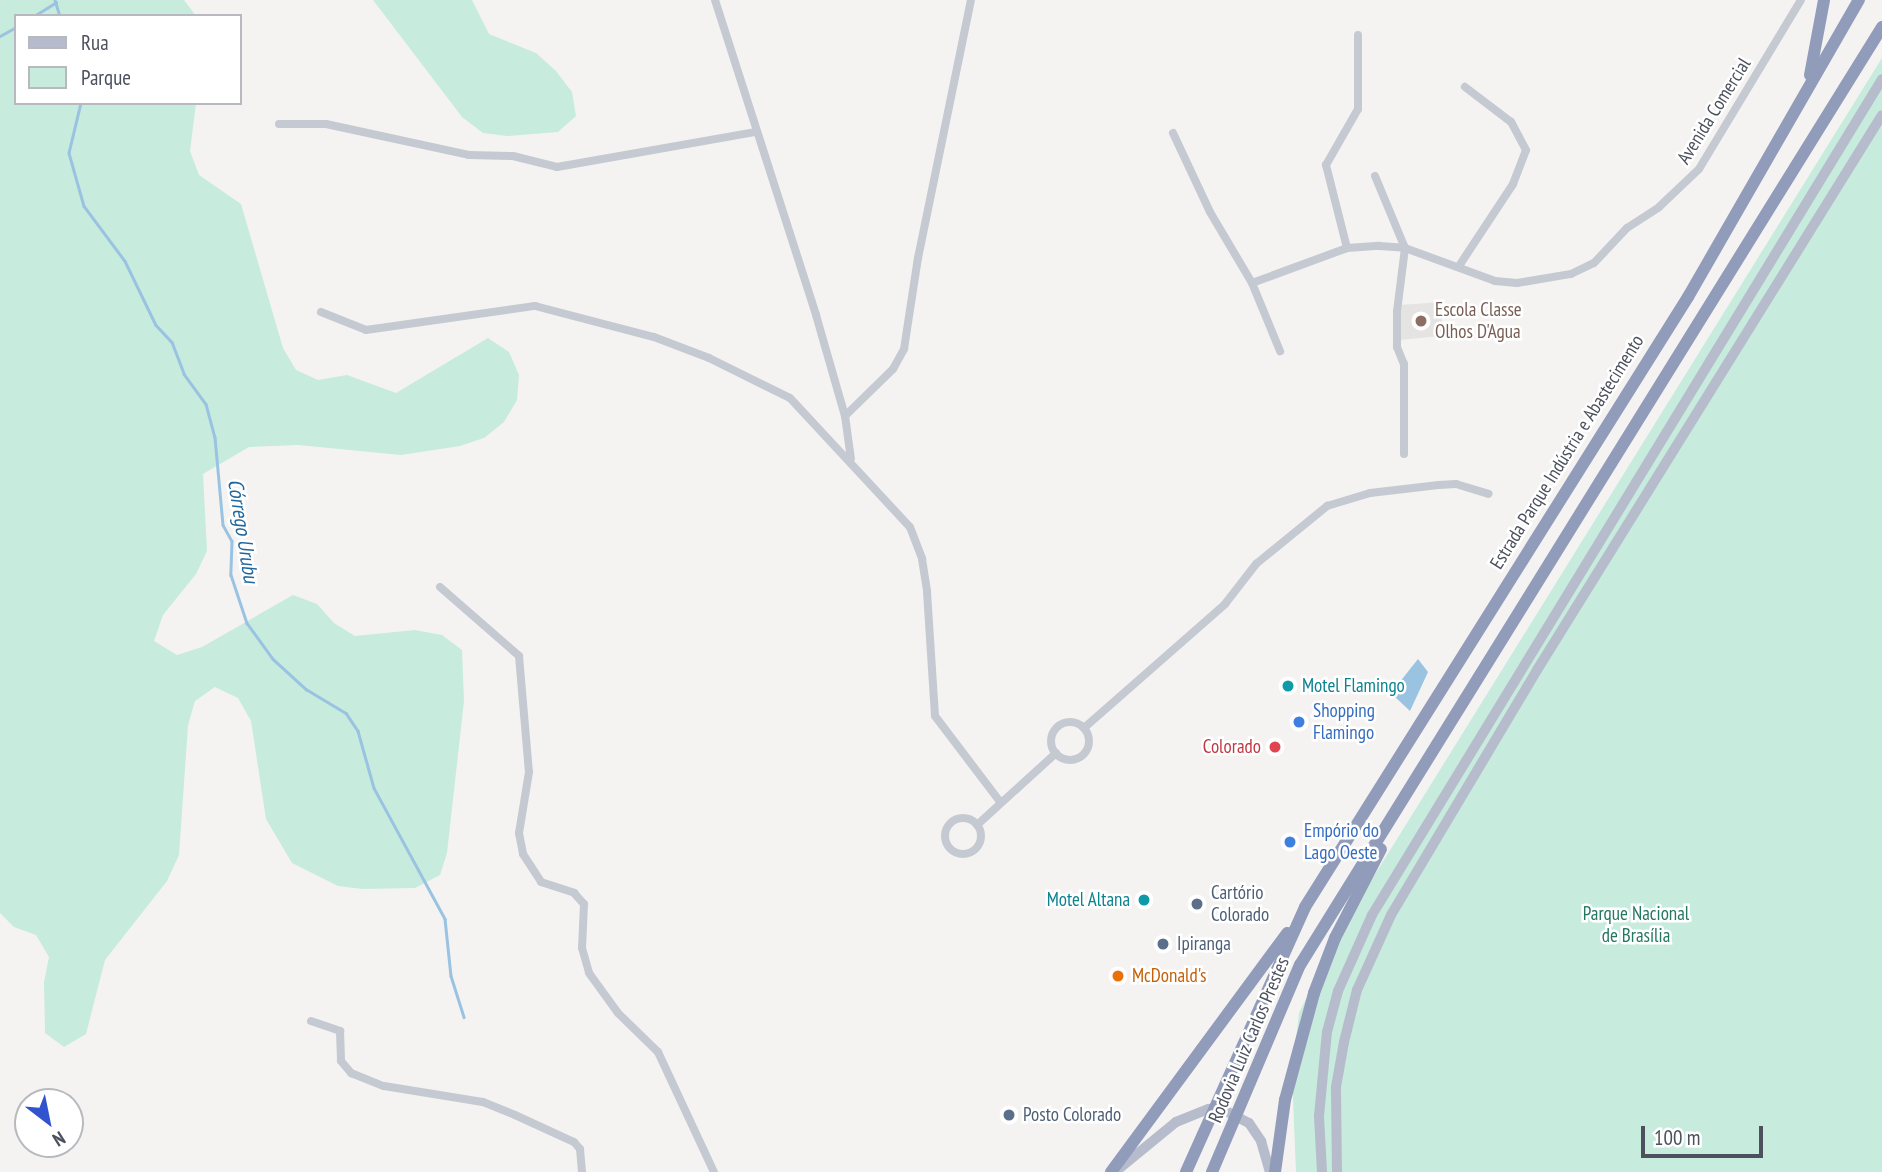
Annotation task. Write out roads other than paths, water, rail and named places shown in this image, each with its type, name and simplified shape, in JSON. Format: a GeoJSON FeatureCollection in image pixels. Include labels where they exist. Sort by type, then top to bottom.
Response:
{"type":"FeatureCollection","features":[{"type":"Feature","properties":{"kind":"highway"},"geometry":{"type":"LineString","coordinates":[[1808,86],[1824,0]]}},
{"type":"Feature","properties":{"kind":"highway","name":"Estrada Parque Indústria e Abastecimento"},"geometry":{"type":"LineString","coordinates":[[1298,919],[1688,297],[1859,0]]}},
{"type":"Feature","properties":{"kind":"highway"},"geometry":{"type":"LineString","coordinates":[[1273,1172],[1285,1100],[1314,993],[1335,938],[1394,819],[1478,672],[1614,464],[1882,27]]}},
{"type":"Feature","properties":{"kind":"highway","name":"Rodovia Luiz Carlos Prestes"},"geometry":{"type":"LineString","coordinates":[[1212,1172],[1300,965],[1394,819]]}},
{"type":"Feature","properties":{"kind":"highway"},"geometry":{"type":"LineString","coordinates":[[1113,1172],[1298,919]]}},
{"type":"Feature","properties":{"kind":"highway","name":"Rodovia Luiz Carlos Prestes"},"geometry":{"type":"LineString","coordinates":[[1186,1172],[1298,919]]}},
{"type":"Feature","properties":{"kind":"main road"},"geometry":{"type":"LineString","coordinates":[[1322,1172],[1319,1116],[1327,1032],[1338,991],[1367,925],[1882,79]]}},
{"type":"Feature","properties":{"kind":"main road"},"geometry":{"type":"LineString","coordinates":[[1337,1172],[1336,1087],[1344,1041],[1357,990],[1391,915],[1537,670],[1882,114]]}},
{"type":"Feature","properties":{"kind":"main road"},"geometry":{"type":"LineString","coordinates":[[1113,1172],[1187,1118],[1209,1109],[1226,1111],[1255,1135],[1273,1172]]}},
{"type":"Feature","properties":{"kind":"main road"},"geometry":{"type":"LineString","coordinates":[[1255,1135],[1264,1172]]}},
{"type":"Feature","properties":{"kind":"street"},"geometry":{"type":"LineString","coordinates":[[715,0],[845,416],[851,459]]}},
{"type":"Feature","properties":{"kind":"street"},"geometry":{"type":"LineString","coordinates":[[845,416],[893,369],[904,349],[918,258],[971,0]]}},
{"type":"Feature","properties":{"kind":"street","name":"Avenida Comercial"},"geometry":{"type":"LineString","coordinates":[[1459,266],[1495,281],[1517,284],[1571,274],[1594,263],[1627,228],[1699,169],[1801,0]]}},
{"type":"Feature","properties":{"kind":"street"},"geometry":{"type":"LineString","coordinates":[[1347,248],[1326,165],[1358,109],[1358,35]]}},
{"type":"Feature","properties":{"kind":"street"},"geometry":{"type":"LineString","coordinates":[[1252,283],[1347,248],[1405,248],[1459,266],[1513,184],[1526,150],[1511,122],[1465,87]]}},
{"type":"Feature","properties":{"kind":"street"},"geometry":{"type":"LineString","coordinates":[[279,124],[303,122],[345,127],[469,155],[513,156],[565,167],[755,132]]}},
{"type":"Feature","properties":{"kind":"street"},"geometry":{"type":"LineString","coordinates":[[1173,132],[1210,212],[1252,283],[1280,351]]}},
{"type":"Feature","properties":{"kind":"street"},"geometry":{"type":"LineString","coordinates":[[1375,176],[1405,248],[1397,311],[1397,346],[1404,364],[1404,454]]}},
{"type":"Feature","properties":{"kind":"street"},"geometry":{"type":"LineString","coordinates":[[321,312],[366,330],[516,305],[554,309],[686,349],[775,390],[798,404],[898,509],[917,541],[927,592],[935,716],[1000,803]]}},
{"type":"Feature","properties":{"kind":"street"},"geometry":{"type":"LineString","coordinates":[[1084,728],[1225,604],[1256,565],[1327,506],[1370,494],[1439,485],[1489,494]]}},
{"type":"Feature","properties":{"kind":"street"},"geometry":{"type":"LineString","coordinates":[[440,587],[519,656],[529,772],[519,833],[523,854],[541,882],[574,893],[584,904],[582,948],[589,973],[618,1013],[658,1052],[714,1172]]}},
{"type":"Feature","properties":{"kind":"street"},"geometry":{"type":"LineString","coordinates":[[1072,722],[1084,728],[1089,742],[1083,755],[1069,760],[1056,753],[1052,740],[1058,727],[1072,722]]}},
{"type":"Feature","properties":{"kind":"street"},"geometry":{"type":"LineString","coordinates":[[977,825],[1056,753]]}},
{"type":"Feature","properties":{"kind":"street"},"geometry":{"type":"LineString","coordinates":[[957,819],[977,825],[981,838],[974,850],[957,853],[947,844],[946,829],[957,819]]}},
{"type":"Feature","properties":{"kind":"street"},"geometry":{"type":"LineString","coordinates":[[310,1021],[340,1031],[341,1061],[351,1073],[384,1086],[484,1102],[516,1115],[574,1142],[580,1149],[582,1172]]}},
{"type":"Feature","properties":{"kind":"water"},"geometry":{"type":"Polygon","coordinates":[[[1418,659],[1428,672],[1410,711],[1394,696],[1395,688],[1418,659]]]}},
{"type":"Feature","properties":{"kind":"waterway","name":"Córrego Urubu"},"geometry":{"type":"LineString","coordinates":[[55,0],[59,14]]}},
{"type":"Feature","properties":{"kind":"waterway"},"geometry":{"type":"LineString","coordinates":[[37,14],[56,2]]}},
{"type":"Feature","properties":{"kind":"waterway"},"geometry":{"type":"LineString","coordinates":[[0,36],[14,28]]}},
{"type":"Feature","properties":{"kind":"waterway","name":"Córrego Urubu"},"geometry":{"type":"LineString","coordinates":[[81,105],[69,153],[84,206],[125,261],[156,325],[172,342],[184,374],[206,404],[215,437],[223,525],[232,541],[231,575],[247,623],[273,659],[306,689],[346,713],[358,731],[374,788],[445,919],[451,976],[464,1017]]}},
{"type":"Feature","properties":{"kind":"place","name":"Escola Classe Olhos D'Agua"},"geometry":{"type":"Point","coordinates":[1421,321]}},
{"type":"Feature","properties":{"kind":"place","name":"Motel Flamingo"},"geometry":{"type":"Point","coordinates":[1288,686]}},
{"type":"Feature","properties":{"kind":"place","name":"Shopping Flamingo"},"geometry":{"type":"Point","coordinates":[1299,722]}},
{"type":"Feature","properties":{"kind":"place","name":"Colorado"},"geometry":{"type":"Point","coordinates":[1275,747]}},
{"type":"Feature","properties":{"kind":"place","name":"Empório do Lago Oeste"},"geometry":{"type":"Point","coordinates":[1290,842]}},
{"type":"Feature","properties":{"kind":"place","name":"Motel Altana"},"geometry":{"type":"Point","coordinates":[1144,900]}},
{"type":"Feature","properties":{"kind":"place","name":"Cartório Colorado"},"geometry":{"type":"Point","coordinates":[1197,904]}},
{"type":"Feature","properties":{"kind":"place","name":"Ipiranga"},"geometry":{"type":"Point","coordinates":[1163,944]}},
{"type":"Feature","properties":{"kind":"place","name":"McDonald's"},"geometry":{"type":"Point","coordinates":[1118,976]}},
{"type":"Feature","properties":{"kind":"place","name":"Posto Colorado"},"geometry":{"type":"Point","coordinates":[1009,1115]}},
{"type":"Feature","properties":{"kind":"park label","name":"Parque Nacional de Brasília"},"geometry":{"type":"Point","coordinates":[1636,925]}}]}
